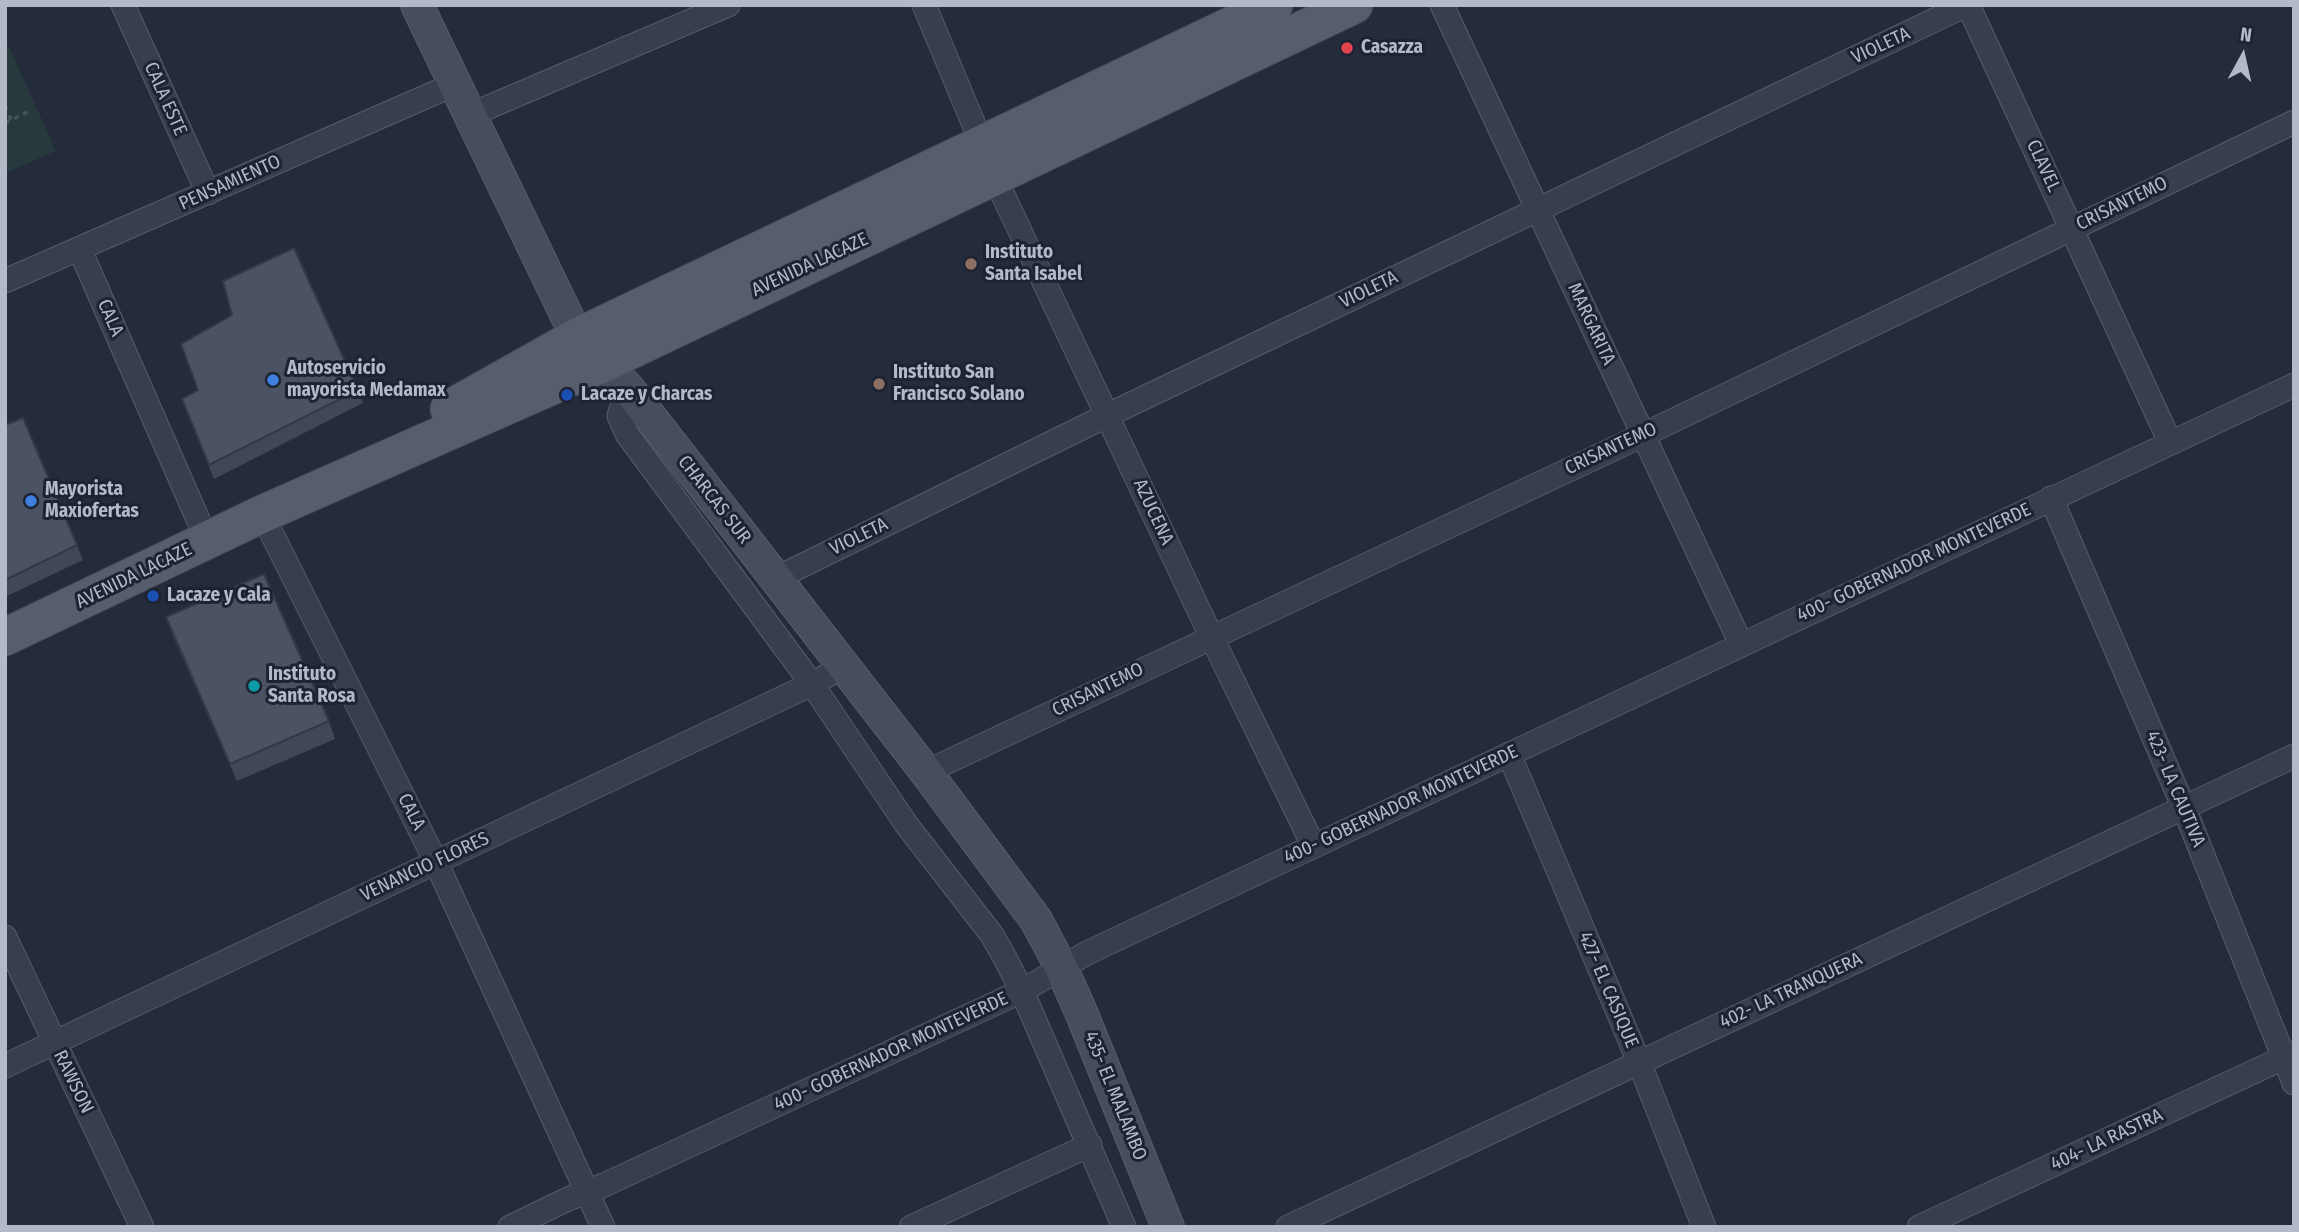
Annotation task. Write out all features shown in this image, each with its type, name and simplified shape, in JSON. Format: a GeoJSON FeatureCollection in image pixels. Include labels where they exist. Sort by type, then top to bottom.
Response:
{"type":"FeatureCollection","features":[{"type":"Feature","properties":{"kind":"main road","name":"CHARCAS SUR"},"geometry":{"type":"LineString","coordinates":[[418,5],[577,337],[616,375],[926,772],[1021,898],[1061,967]]}},
{"type":"Feature","properties":{"kind":"main road","name":"AVENIDA LACAZE"},"geometry":{"type":"LineString","coordinates":[[262,514],[577,337],[1274,5]]}},
{"type":"Feature","properties":{"kind":"main road"},"geometry":{"type":"LineString","coordinates":[[995,178],[1072,129],[1329,5]]}},
{"type":"Feature","properties":{"kind":"main road","name":"AVENIDA LACAZE"},"geometry":{"type":"LineString","coordinates":[[5,637],[262,514],[616,375],[995,178],[1353,5]]}},
{"type":"Feature","properties":{"kind":"main road","name":"435- EL MALAMBO"},"geometry":{"type":"LineString","coordinates":[[1061,967],[1168,1227]]}},
{"type":"Feature","properties":{"kind":"street","name":"CALA ESTE"},"geometry":{"type":"LineString","coordinates":[[123,5],[208,193]]}},
{"type":"Feature","properties":{"kind":"street"},"geometry":{"type":"LineString","coordinates":[[470,115],[728,5]]}},
{"type":"Feature","properties":{"kind":"street"},"geometry":{"type":"LineString","coordinates":[[924,5],[982,144]]}},
{"type":"Feature","properties":{"kind":"street","name":"MARGARITA"},"geometry":{"type":"LineString","coordinates":[[1442,5],[1741,644]]}},
{"type":"Feature","properties":{"kind":"street","name":"VIOLETA"},"geometry":{"type":"LineString","coordinates":[[775,579],[1108,415],[1967,5]]}},
{"type":"Feature","properties":{"kind":"street","name":"CLAVEL"},"geometry":{"type":"LineString","coordinates":[[1967,5],[2170,442]]}},
{"type":"Feature","properties":{"kind":"street","name":"PENSAMIENTO"},"geometry":{"type":"LineString","coordinates":[[5,281],[455,84]]}},
{"type":"Feature","properties":{"kind":"street","name":"CRISANTEMO"},"geometry":{"type":"LineString","coordinates":[[926,772],[1643,435],[2294,122]]}},
{"type":"Feature","properties":{"kind":"street","name":"AZUCENA"},"geometry":{"type":"LineString","coordinates":[[995,178],[1211,636],[1313,845]]}},
{"type":"Feature","properties":{"kind":"street","name":"CALA"},"geometry":{"type":"LineString","coordinates":[[80,250],[207,540]]}},
{"type":"Feature","properties":{"kind":"street"},"geometry":{"type":"LineString","coordinates":[[616,375],[619,416],[627,434],[812,684],[906,824],[992,935],[1023,991],[1124,1227]]}},
{"type":"Feature","properties":{"kind":"street","name":"400- GOBERNADOR MONTEVERDE"},"geometry":{"type":"LineString","coordinates":[[510,1227],[1023,991],[1061,967],[1313,845],[2294,385]]}},
{"type":"Feature","properties":{"kind":"street","name":"423- LA CAUTIVA"},"geometry":{"type":"LineString","coordinates":[[2051,498],[2289,1055],[2294,1083]]}},
{"type":"Feature","properties":{"kind":"street","name":"CALA"},"geometry":{"type":"LineString","coordinates":[[262,514],[436,862],[603,1227]]}},
{"type":"Feature","properties":{"kind":"street","name":"VENANCIO FLORES"},"geometry":{"type":"LineString","coordinates":[[5,1066],[812,684],[844,666]]}},
{"type":"Feature","properties":{"kind":"street","name":"427- EL CASIQUE"},"geometry":{"type":"LineString","coordinates":[[1509,754],[1639,1062],[1704,1227]]}},
{"type":"Feature","properties":{"kind":"street","name":"402- LA TRANQUERA"},"geometry":{"type":"LineString","coordinates":[[1288,1227],[2294,756]]}},
{"type":"Feature","properties":{"kind":"street","name":"RAWSON"},"geometry":{"type":"LineString","coordinates":[[5,937],[142,1227]]}},
{"type":"Feature","properties":{"kind":"street","name":"404- LA RASTRA"},"geometry":{"type":"LineString","coordinates":[[1919,1227],[2289,1055]]}},
{"type":"Feature","properties":{"kind":"street"},"geometry":{"type":"LineString","coordinates":[[911,1227],[1090,1145]]}},
{"type":"Feature","properties":{"kind":"path"},"geometry":{"type":"LineString","coordinates":[[5,106],[11,120]]}},
{"type":"Feature","properties":{"kind":"path"},"geometry":{"type":"LineString","coordinates":[[5,123],[32,110]]}},
{"type":"Feature","properties":{"kind":"shaded area"},"geometry":{"type":"Polygon","coordinates":[[[5,38],[56,151],[5,173],[5,38]]]}},
{"type":"Feature","properties":{"kind":"building","name":"Autoservicio mayorista Medamax"},"geometry":{"type":"Polygon","coordinates":[[[294,248],[358,390],[209,465],[182,399],[198,390],[181,344],[232,315],[223,281],[294,248]]]}},
{"type":"Feature","properties":{"kind":"building","name":"Mayorista Maxiofertas"},"geometry":{"type":"Polygon","coordinates":[[[23,418],[77,545],[5,580],[5,425],[23,418]]]}},
{"type":"Feature","properties":{"kind":"building","name":"Instituto Santa Rosa"},"geometry":{"type":"Polygon","coordinates":[[[264,574],[329,721],[230,764],[166,617],[264,574]]]}},
{"type":"Feature","properties":{"kind":"place","name":"Casazza"},"geometry":{"type":"Point","coordinates":[1347,48]}},
{"type":"Feature","properties":{"kind":"place","name":"Instituto Santa Isabel"},"geometry":{"type":"Point","coordinates":[971,264]}},
{"type":"Feature","properties":{"kind":"place","name":"Autoservicio mayorista Medamax"},"geometry":{"type":"Point","coordinates":[273,380]}},
{"type":"Feature","properties":{"kind":"place","name":"Instituto San Francisco Solano"},"geometry":{"type":"Point","coordinates":[879,384]}},
{"type":"Feature","properties":{"kind":"place","name":"Lacaze y Charcas"},"geometry":{"type":"Point","coordinates":[567,395]}},
{"type":"Feature","properties":{"kind":"place","name":"Mayorista Maxiofertas"},"geometry":{"type":"Point","coordinates":[31,501]}},
{"type":"Feature","properties":{"kind":"place","name":"Lacaze y Cala"},"geometry":{"type":"Point","coordinates":[153,596]}},
{"type":"Feature","properties":{"kind":"place","name":"Instituto Santa Rosa"},"geometry":{"type":"Point","coordinates":[254,686]}}]}
